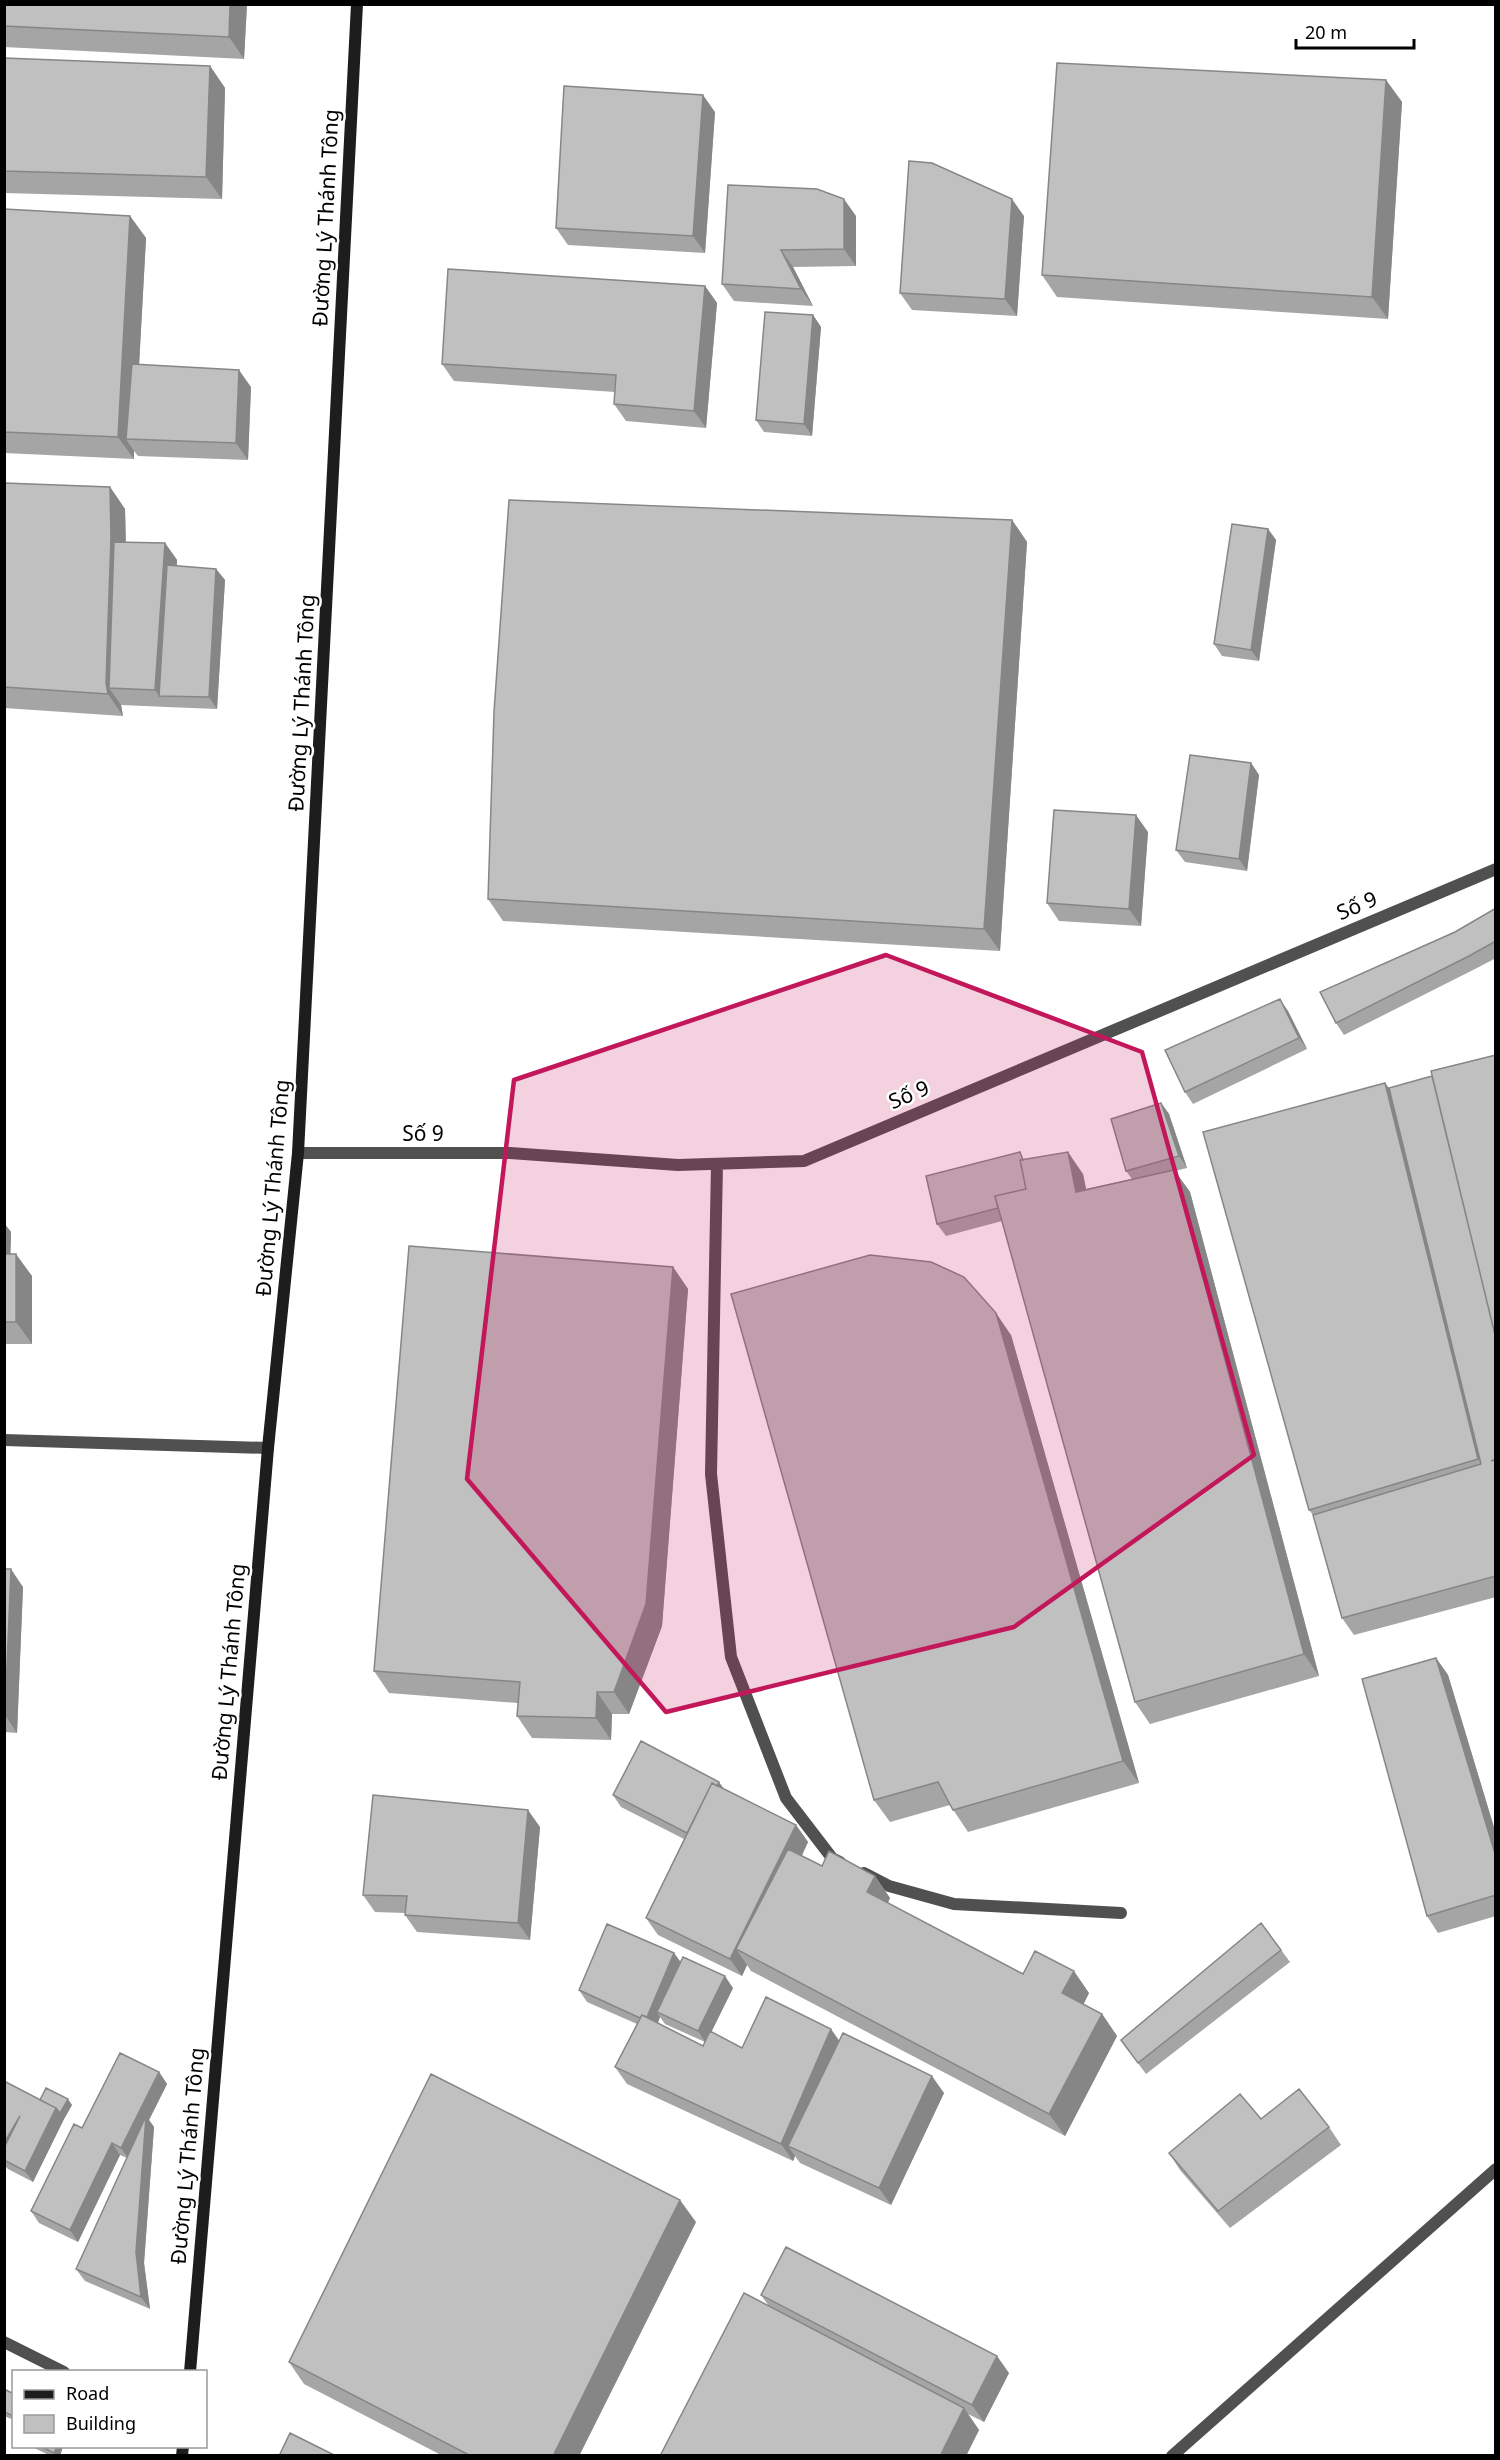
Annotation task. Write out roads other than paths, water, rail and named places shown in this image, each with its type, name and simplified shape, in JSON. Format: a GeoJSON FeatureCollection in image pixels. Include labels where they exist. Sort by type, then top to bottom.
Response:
{"type":"FeatureCollection","features":[{"type":"Feature","properties":{"kind":"street","name":"Đường Lý Thánh Tông"},"geometry":{"type":"LineString","coordinates":[[190,2370],[268,1448],[298,1153],[357,4]]}},
{"type":"Feature","properties":{"kind":"street","name":"Số 9"},"geometry":{"type":"LineString","coordinates":[[298,1153],[510,1154],[678,1165],[804,1161],[1496,869]]}},
{"type":"Feature","properties":{"kind":"street"},"geometry":{"type":"LineString","coordinates":[[717,1164],[711,1474],[731,1657],[786,1798],[832,1858],[889,1886],[954,1904],[1121,1913]]}},
{"type":"Feature","properties":{"kind":"street"},"geometry":{"type":"LineString","coordinates":[[4,1440],[268,1448]]}},
{"type":"Feature","properties":{"kind":"street"},"geometry":{"type":"LineString","coordinates":[[1172,2456],[1493,2175]]}},
{"type":"Feature","properties":{"kind":"street"},"geometry":{"type":"LineString","coordinates":[[4,2342],[60,2370]]}}]}
